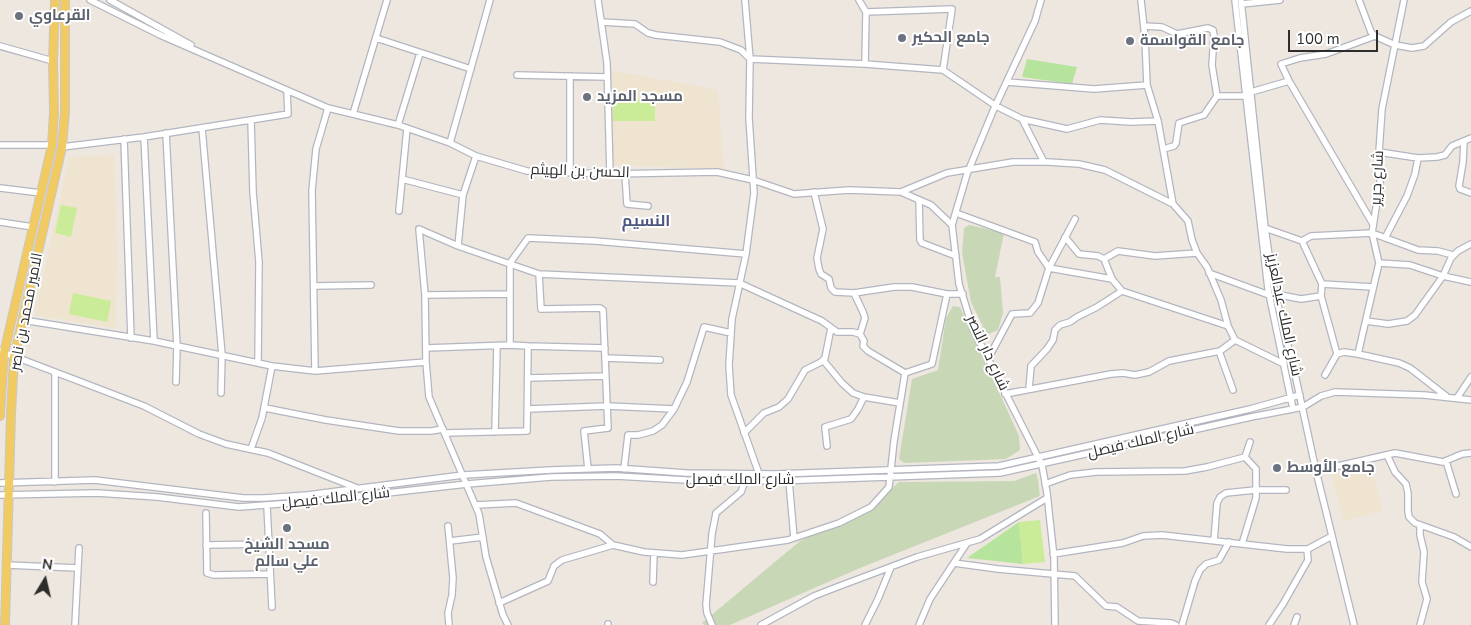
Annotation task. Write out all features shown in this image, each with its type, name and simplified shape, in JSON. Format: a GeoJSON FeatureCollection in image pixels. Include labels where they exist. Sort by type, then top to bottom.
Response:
{"type":"FeatureCollection","features":[{"type":"Feature","properties":{"kind":"main road","name":"الامير محمد بن ناصر"},"geometry":{"type":"LineString","coordinates":[[0,416],[2,352],[52,145],[55,0]]}},
{"type":"Feature","properties":{"kind":"main road","name":"الامير محمد بن ناصر"},"geometry":{"type":"LineString","coordinates":[[4,625],[6,566],[4,495],[9,483],[14,356],[62,147],[65,112],[66,0]]}},
{"type":"Feature","properties":{"kind":"street","name":"الحسن بن الهيثم"},"geometry":{"type":"LineString","coordinates":[[90,0],[214,60],[328,108],[398,125],[450,143],[476,156],[527,171],[610,174],[717,172],[753,180],[794,194],[849,190],[901,192],[931,205],[952,225]]}},
{"type":"Feature","properties":{"kind":"street","name":"الحسن بن الهيثم"},"geometry":{"type":"LineString","coordinates":[[110,0],[165,29],[214,60]]}},
{"type":"Feature","properties":{"kind":"street"},"geometry":{"type":"LineString","coordinates":[[353,114],[387,0]]}},
{"type":"Feature","properties":{"kind":"street"},"geometry":{"type":"LineString","coordinates":[[450,143],[490,0]]}},
{"type":"Feature","properties":{"kind":"street"},"geometry":{"type":"LineString","coordinates":[[598,0],[607,77],[610,174]]}},
{"type":"Feature","properties":{"kind":"street"},"geometry":{"type":"LineString","coordinates":[[745,0],[750,58],[749,118],[754,193],[746,254],[732,319],[729,365],[731,395],[759,474]]}},
{"type":"Feature","properties":{"kind":"street"},"geometry":{"type":"LineString","coordinates":[[859,0],[866,12],[865,64]]}},
{"type":"Feature","properties":{"kind":"street","name":"شارع دار النصر"},"geometry":{"type":"LineString","coordinates":[[1041,0],[1035,21],[969,169],[952,225],[959,284],[973,329],[1042,465],[1053,554],[1055,625]]}},
{"type":"Feature","properties":{"kind":"street"},"geometry":{"type":"LineString","coordinates":[[1141,0],[1146,85],[1158,121],[1174,204]]}},
{"type":"Feature","properties":{"kind":"street","name":"شارع الملك عبدالعزيز"},"geometry":{"type":"LineString","coordinates":[[1235,0],[1272,294],[1303,407],[1316,471],[1354,625]]}},
{"type":"Feature","properties":{"kind":"street"},"geometry":{"type":"LineString","coordinates":[[1242,2],[1280,0]]}},
{"type":"Feature","properties":{"kind":"street"},"geometry":{"type":"LineString","coordinates":[[1359,0],[1371,32],[1375,36],[1395,45],[1412,48],[1424,46],[1451,22],[1471,11]]}},
{"type":"Feature","properties":{"kind":"street","name":"شارع جرير"},"geometry":{"type":"LineString","coordinates":[[1358,354],[1379,263],[1372,232],[1380,182],[1379,152],[1382,109],[1404,0]]}},
{"type":"Feature","properties":{"kind":"street","name":"شارع الملك عبدالعزيز"},"geometry":{"type":"LineString","coordinates":[[1242,2],[1248,94],[1272,294],[1293,410]]}},
{"type":"Feature","properties":{"kind":"street"},"geometry":{"type":"LineString","coordinates":[[866,12],[952,9],[943,70]]}},
{"type":"Feature","properties":{"kind":"street"},"geometry":{"type":"LineString","coordinates":[[602,22],[635,24],[648,33],[656,35],[720,42],[741,50],[750,58],[943,70],[996,106],[1022,119],[1067,130],[1100,120],[1158,121]]}},
{"type":"Feature","properties":{"kind":"street"},"geometry":{"type":"LineString","coordinates":[[1144,26],[1162,27],[1177,34],[1208,28],[1213,30],[1214,36],[1212,65],[1217,96],[1204,115],[1179,123],[1176,143],[1174,146],[1163,149]]}},
{"type":"Feature","properties":{"kind":"street"},"geometry":{"type":"LineString","coordinates":[[1373,224],[1282,64],[1300,58],[1326,54],[1375,36]]}},
{"type":"Feature","properties":{"kind":"street"},"geometry":{"type":"LineString","coordinates":[[376,38],[471,69]]}},
{"type":"Feature","properties":{"kind":"street"},"geometry":{"type":"LineString","coordinates":[[0,46],[53,60]]}},
{"type":"Feature","properties":{"kind":"street"},"geometry":{"type":"LineString","coordinates":[[398,125],[420,52]]}},
{"type":"Feature","properties":{"kind":"street"},"geometry":{"type":"LineString","coordinates":[[517,74],[607,77]]}},
{"type":"Feature","properties":{"kind":"street"},"geometry":{"type":"LineString","coordinates":[[570,76],[570,172]]}},
{"type":"Feature","properties":{"kind":"street"},"geometry":{"type":"LineString","coordinates":[[1217,96],[1248,94],[1290,81]]}},
{"type":"Feature","properties":{"kind":"street"},"geometry":{"type":"LineString","coordinates":[[1007,82],[1094,89],[1146,85]]}},
{"type":"Feature","properties":{"kind":"street"},"geometry":{"type":"LineString","coordinates":[[62,147],[166,134],[288,114],[287,91]]}},
{"type":"Feature","properties":{"kind":"street"},"geometry":{"type":"LineString","coordinates":[[315,372],[312,191],[316,148],[328,108]]}},
{"type":"Feature","properties":{"kind":"street"},"geometry":{"type":"LineString","coordinates":[[1022,119],[1044,162]]}},
{"type":"Feature","properties":{"kind":"street"},"geometry":{"type":"LineString","coordinates":[[251,120],[253,192],[259,262],[258,363]]}},
{"type":"Feature","properties":{"kind":"street"},"geometry":{"type":"LineString","coordinates":[[202,128],[222,356],[221,393]]}},
{"type":"Feature","properties":{"kind":"street"},"geometry":{"type":"LineString","coordinates":[[398,211],[407,128]]}},
{"type":"Feature","properties":{"kind":"street"},"geometry":{"type":"LineString","coordinates":[[166,134],[176,382]]}},
{"type":"Feature","properties":{"kind":"street"},"geometry":{"type":"LineString","coordinates":[[144,137],[154,342]]}},
{"type":"Feature","properties":{"kind":"street"},"geometry":{"type":"LineString","coordinates":[[1379,152],[1428,158],[1445,155],[1452,146],[1471,138]]}},
{"type":"Feature","properties":{"kind":"street"},"geometry":{"type":"LineString","coordinates":[[124,139],[131,338]]}},
{"type":"Feature","properties":{"kind":"street"},"geometry":{"type":"LineString","coordinates":[[1464,142],[1460,189],[1471,193]]}},
{"type":"Feature","properties":{"kind":"street"},"geometry":{"type":"LineString","coordinates":[[0,145],[52,145]]}},
{"type":"Feature","properties":{"kind":"street"},"geometry":{"type":"LineString","coordinates":[[458,246],[463,195],[476,156]]}},
{"type":"Feature","properties":{"kind":"street"},"geometry":{"type":"LineString","coordinates":[[1385,238],[1407,196],[1415,174],[1418,158]]}},
{"type":"Feature","properties":{"kind":"street"},"geometry":{"type":"LineString","coordinates":[[901,192],[947,173],[1013,162],[1079,164],[1105,170],[1174,204],[1188,221],[1196,253],[1209,273],[1235,340],[1284,364]]}},
{"type":"Feature","properties":{"kind":"street"},"geometry":{"type":"LineString","coordinates":[[625,174],[627,204],[648,206]]}},
{"type":"Feature","properties":{"kind":"street"},"geometry":{"type":"LineString","coordinates":[[402,179],[463,195]]}},
{"type":"Feature","properties":{"kind":"street"},"geometry":{"type":"LineString","coordinates":[[0,188],[41,193]]}},
{"type":"Feature","properties":{"kind":"street"},"geometry":{"type":"LineString","coordinates":[[814,192],[823,229],[817,258],[820,274],[829,279],[831,288],[835,292],[854,293],[894,287],[912,287],[947,294],[963,294]]}},
{"type":"Feature","properties":{"kind":"street"},"geometry":{"type":"LineString","coordinates":[[919,200],[920,240],[922,243],[956,256]]}},
{"type":"Feature","properties":{"kind":"street"},"geometry":{"type":"LineString","coordinates":[[956,213],[1035,242],[1038,252],[1049,268],[1112,279]]}},
{"type":"Feature","properties":{"kind":"street"},"geometry":{"type":"LineString","coordinates":[[988,359],[1012,314],[1030,313],[1038,303],[1049,268],[1075,219]]}},
{"type":"Feature","properties":{"kind":"street"},"geometry":{"type":"LineString","coordinates":[[0,222],[33,226]]}},
{"type":"Feature","properties":{"kind":"street"},"geometry":{"type":"LineString","coordinates":[[1265,228],[1302,240],[1310,236],[1372,232],[1418,250],[1438,251],[1454,255]]}},
{"type":"Feature","properties":{"kind":"street"},"geometry":{"type":"LineString","coordinates":[[508,625],[499,603],[486,557],[476,505],[429,397],[426,362],[426,295],[419,229],[458,246],[539,274],[740,283],[822,321],[837,332],[860,334]]}},
{"type":"Feature","properties":{"kind":"street"},"geometry":{"type":"LineString","coordinates":[[1065,237],[1079,254],[1098,256],[1104,259],[1112,279],[1122,291],[1228,326]]}},
{"type":"Feature","properties":{"kind":"street"},"geometry":{"type":"LineString","coordinates":[[510,345],[510,263],[528,238],[595,241],[746,254]]}},
{"type":"Feature","properties":{"kind":"street"},"geometry":{"type":"LineString","coordinates":[[1302,240],[1322,284],[1321,296],[1337,354]]}},
{"type":"Feature","properties":{"kind":"street"},"geometry":{"type":"LineString","coordinates":[[1366,321],[1388,324],[1407,321],[1416,315],[1443,276],[1454,255],[1471,244]]}},
{"type":"Feature","properties":{"kind":"street"},"geometry":{"type":"LineString","coordinates":[[1104,259],[1118,251],[1155,256],[1196,253]]}},
{"type":"Feature","properties":{"kind":"street"},"geometry":{"type":"LineString","coordinates":[[1379,263],[1410,265],[1443,276],[1471,282]]}},
{"type":"Feature","properties":{"kind":"street"},"geometry":{"type":"LineString","coordinates":[[1209,273],[1272,294],[1301,299],[1321,296]]}},
{"type":"Feature","properties":{"kind":"street"},"geometry":{"type":"LineString","coordinates":[[539,274],[541,309],[600,308],[603,310],[608,428],[584,431],[588,469]]}},
{"type":"Feature","properties":{"kind":"street"},"geometry":{"type":"LineString","coordinates":[[1322,284],[1373,287]]}},
{"type":"Feature","properties":{"kind":"street"},"geometry":{"type":"LineString","coordinates":[[315,286],[370,285]]}},
{"type":"Feature","properties":{"kind":"street"},"geometry":{"type":"LineString","coordinates":[[1029,389],[1031,366],[1053,340],[1055,330],[1060,325],[1070,322],[1122,291]]}},
{"type":"Feature","properties":{"kind":"street"},"geometry":{"type":"LineString","coordinates":[[854,293],[863,312],[864,318],[860,334],[864,341],[864,346],[905,373]]}},
{"type":"Feature","properties":{"kind":"street"},"geometry":{"type":"LineString","coordinates":[[426,295],[510,294]]}},
{"type":"Feature","properties":{"kind":"street"},"geometry":{"type":"LineString","coordinates":[[905,373],[932,364],[947,294]]}},
{"type":"Feature","properties":{"kind":"street"},"geometry":{"type":"LineString","coordinates":[[23,320],[176,346],[272,366],[315,372],[426,362]]}},
{"type":"Feature","properties":{"kind":"street"},"geometry":{"type":"LineString","coordinates":[[624,469],[628,435],[654,432],[674,409],[687,382],[704,326],[731,333]]}},
{"type":"Feature","properties":{"kind":"street"},"geometry":{"type":"LineString","coordinates":[[744,433],[764,413],[779,407],[788,400],[805,370],[823,360],[831,328]]}},
{"type":"Feature","properties":{"kind":"street"},"geometry":{"type":"LineString","coordinates":[[1006,394],[1111,374],[1135,375],[1149,372],[1169,361],[1220,351],[1235,340]]}},
{"type":"Feature","properties":{"kind":"street"},"geometry":{"type":"LineString","coordinates":[[426,348],[510,345],[605,348]]}},
{"type":"Feature","properties":{"kind":"street"},"geometry":{"type":"LineString","coordinates":[[495,432],[497,346]]}},
{"type":"Feature","properties":{"kind":"street"},"geometry":{"type":"LineString","coordinates":[[265,408],[326,420],[399,431],[528,431],[528,346]]}},
{"type":"Feature","properties":{"kind":"street"},"geometry":{"type":"LineString","coordinates":[[1220,351],[1233,390]]}},
{"type":"Feature","properties":{"kind":"street"},"geometry":{"type":"LineString","coordinates":[[2,352],[144,406],[198,434],[226,444],[268,453],[359,489]]}},
{"type":"Feature","properties":{"kind":"street"},"geometry":{"type":"LineString","coordinates":[[1325,375],[1337,354],[1344,352],[1358,354],[1399,363],[1410,368],[1448,397]]}},
{"type":"Feature","properties":{"kind":"street"},"geometry":{"type":"LineString","coordinates":[[606,358],[660,360]]}},
{"type":"Feature","properties":{"kind":"street"},"geometry":{"type":"LineString","coordinates":[[823,360],[853,393],[864,397],[900,403]]}},
{"type":"Feature","properties":{"kind":"street"},"geometry":{"type":"LineString","coordinates":[[251,449],[265,408],[272,366]]}},
{"type":"Feature","properties":{"kind":"street"},"geometry":{"type":"LineString","coordinates":[[55,372],[55,482]]}},
{"type":"Feature","properties":{"kind":"street"},"geometry":{"type":"LineString","coordinates":[[499,603],[548,581],[554,566],[562,560],[613,545],[654,553],[682,555],[711,552],[788,540],[839,523],[871,507],[889,487],[905,373]]}},
{"type":"Feature","properties":{"kind":"street"},"geometry":{"type":"LineString","coordinates":[[528,378],[606,376]]}},
{"type":"Feature","properties":{"kind":"street"},"geometry":{"type":"LineString","coordinates":[[1458,398],[1471,377]]}},
{"type":"Feature","properties":{"kind":"street","name":"شارع الملك فيصل"},"geometry":{"type":"LineString","coordinates":[[4,495],[97,492],[239,507],[267,506],[467,484],[551,477],[616,476],[686,480],[789,481],[1000,473],[1250,417],[1293,410],[1303,407],[1321,396],[1336,392],[1448,397],[1471,400]]}},
{"type":"Feature","properties":{"kind":"street","name":"شارع الملك فيصل"},"geometry":{"type":"LineString","coordinates":[[0,483],[96,480],[243,498],[307,495],[463,475],[588,469],[759,474],[999,466],[1250,410],[1300,395]]}},
{"type":"Feature","properties":{"kind":"street"},"geometry":{"type":"LineString","coordinates":[[827,446],[825,427],[851,419],[864,397]]}},
{"type":"Feature","properties":{"kind":"street"},"geometry":{"type":"LineString","coordinates":[[528,409],[607,406],[674,409]]}},
{"type":"Feature","properties":{"kind":"street"},"geometry":{"type":"LineString","coordinates":[[1245,457],[1250,442]]}},
{"type":"Feature","properties":{"kind":"street"},"geometry":{"type":"LineString","coordinates":[[1316,471],[1394,453],[1432,461],[1446,461],[1462,454],[1471,453]]}},
{"type":"Feature","properties":{"kind":"street"},"geometry":{"type":"LineString","coordinates":[[1387,455],[1395,472],[1406,484],[1410,518],[1415,523],[1454,537],[1471,547]]}},
{"type":"Feature","properties":{"kind":"street"},"geometry":{"type":"LineString","coordinates":[[1045,484],[1070,475],[1096,472],[1185,471],[1245,457]]}},
{"type":"Feature","properties":{"kind":"street"},"geometry":{"type":"LineString","coordinates":[[1242,544],[1256,498],[1256,469],[1245,457]]}},
{"type":"Feature","properties":{"kind":"street"},"geometry":{"type":"LineString","coordinates":[[1446,461],[1456,494]]}},
{"type":"Feature","properties":{"kind":"street"},"geometry":{"type":"LineString","coordinates":[[712,625],[706,605],[712,534],[716,513],[741,492],[745,481]]}},
{"type":"Feature","properties":{"kind":"street"},"geometry":{"type":"LineString","coordinates":[[789,481],[794,538]]}},
{"type":"Feature","properties":{"kind":"street"},"geometry":{"type":"LineString","coordinates":[[1214,541],[1217,503],[1220,497],[1226,493],[1255,490],[1286,490]]}},
{"type":"Feature","properties":{"kind":"street"},"geometry":{"type":"LineString","coordinates":[[762,625],[814,596],[917,557],[980,539],[1047,498]]}},
{"type":"Feature","properties":{"kind":"street"},"geometry":{"type":"LineString","coordinates":[[476,505],[516,503],[600,534],[613,545]]}},
{"type":"Feature","properties":{"kind":"street"},"geometry":{"type":"LineString","coordinates":[[267,506],[272,607]]}},
{"type":"Feature","properties":{"kind":"street"},"geometry":{"type":"LineString","coordinates":[[206,513],[206,569],[210,575],[270,574]]}},
{"type":"Feature","properties":{"kind":"street"},"geometry":{"type":"LineString","coordinates":[[1420,525],[1424,552],[1422,582],[1427,599],[1420,625]]}},
{"type":"Feature","properties":{"kind":"street"},"geometry":{"type":"LineString","coordinates":[[448,526],[453,578],[448,625]]}},
{"type":"Feature","properties":{"kind":"street"},"geometry":{"type":"LineString","coordinates":[[1053,554],[1123,543],[1143,536],[1162,535],[1287,549],[1307,549],[1332,536]]}},
{"type":"Feature","properties":{"kind":"street"},"geometry":{"type":"LineString","coordinates":[[450,541],[483,537]]}},
{"type":"Feature","properties":{"kind":"street"},"geometry":{"type":"LineString","coordinates":[[1182,625],[1200,570],[1206,564],[1219,560],[1229,542]]}},
{"type":"Feature","properties":{"kind":"street"},"geometry":{"type":"LineString","coordinates":[[919,625],[930,599],[967,543]]}},
{"type":"Feature","properties":{"kind":"street"},"geometry":{"type":"LineString","coordinates":[[206,546],[269,544]]}},
{"type":"Feature","properties":{"kind":"street"},"geometry":{"type":"LineString","coordinates":[[75,625],[78,548]]}},
{"type":"Feature","properties":{"kind":"street"},"geometry":{"type":"LineString","coordinates":[[1269,625],[1308,560],[1307,549]]}},
{"type":"Feature","properties":{"kind":"street"},"geometry":{"type":"LineString","coordinates":[[653,582],[654,553]]}},
{"type":"Feature","properties":{"kind":"street"},"geometry":{"type":"LineString","coordinates":[[954,562],[1075,576],[1106,606],[1117,607],[1138,623],[1170,623],[1176,625]]}},
{"type":"Feature","properties":{"kind":"street"},"geometry":{"type":"LineString","coordinates":[[6,566],[78,568]]}},
{"type":"Feature","properties":{"kind":"street"},"geometry":{"type":"LineString","coordinates":[[865,625],[891,567]]}},
{"type":"Feature","properties":{"kind":"street"},"geometry":{"type":"LineString","coordinates":[[1294,625],[1297,617]]}},
{"type":"Feature","properties":{"kind":"shaded area"},"geometry":{"type":"Polygon","coordinates":[[[610,70],[718,90],[724,169],[612,165],[610,70]]]}},
{"type":"Feature","properties":{"kind":"shaded area"},"geometry":{"type":"Polygon","coordinates":[[[114,155],[117,251],[116,328],[35,315],[69,157],[114,155]]]}},
{"type":"Feature","properties":{"kind":"shaded area"},"geometry":{"type":"Polygon","coordinates":[[[1370,464],[1383,510],[1344,521],[1331,474],[1370,464]]]}},
{"type":"Feature","properties":{"kind":"green space"},"geometry":{"type":"Polygon","coordinates":[[[1027,59],[1077,67],[1072,84],[1022,77],[1027,59]]]}},
{"type":"Feature","properties":{"kind":"green space"},"geometry":{"type":"Polygon","coordinates":[[[613,98],[655,99],[655,121],[613,121],[613,98]]]}},
{"type":"Feature","properties":{"kind":"green space"},"geometry":{"type":"Polygon","coordinates":[[[61,205],[77,208],[71,237],[55,233],[61,205]]]}},
{"type":"Feature","properties":{"kind":"green space"},"geometry":{"type":"Polygon","coordinates":[[[969,225],[1004,233],[995,277],[1000,277],[1003,313],[998,330],[987,335],[971,302],[962,253],[964,228],[969,225]]]}},
{"type":"Feature","properties":{"kind":"green space"},"geometry":{"type":"Polygon","coordinates":[[[73,293],[111,301],[107,322],[69,314],[73,293]]]}},
{"type":"Feature","properties":{"kind":"green space"},"geometry":{"type":"Polygon","coordinates":[[[953,306],[960,307],[1019,436],[1020,450],[1006,459],[904,463],[899,459],[912,379],[938,370],[946,318],[953,306]]]}},
{"type":"Feature","properties":{"kind":"green space"},"geometry":{"type":"Polygon","coordinates":[[[1036,473],[1040,496],[860,568],[730,625],[704,625],[702,623],[800,541],[871,507],[899,482],[1014,481],[1036,473]]]}},
{"type":"Feature","properties":{"kind":"green space"},"geometry":{"type":"Polygon","coordinates":[[[1040,520],[1045,562],[1023,564],[1019,522],[1040,520]]]}},
{"type":"Feature","properties":{"kind":"green space"},"geometry":{"type":"Polygon","coordinates":[[[1019,522],[1023,564],[967,558],[1019,522]]]}},
{"type":"Feature","properties":{"kind":"place","name":"القرعاوي"},"geometry":{"type":"Point","coordinates":[19,16]}},
{"type":"Feature","properties":{"kind":"place","name":"جامع الحكير"},"geometry":{"type":"Point","coordinates":[902,38]}},
{"type":"Feature","properties":{"kind":"place","name":"جامع القواسمة"},"geometry":{"type":"Point","coordinates":[1130,41]}},
{"type":"Feature","properties":{"kind":"place","name":"مسجد المزيد"},"geometry":{"type":"Point","coordinates":[587,97]}},
{"type":"Feature","properties":{"kind":"place","name":"جامع الأوسط"},"geometry":{"type":"Point","coordinates":[1277,468]}},
{"type":"Feature","properties":{"kind":"place","name":"مسجد الشيخ علي سالم"},"geometry":{"type":"Point","coordinates":[287,528]}},
{"type":"Feature","properties":{"kind":"district","name":"النسيم"},"geometry":{"type":"Point","coordinates":[646,222]}}]}
